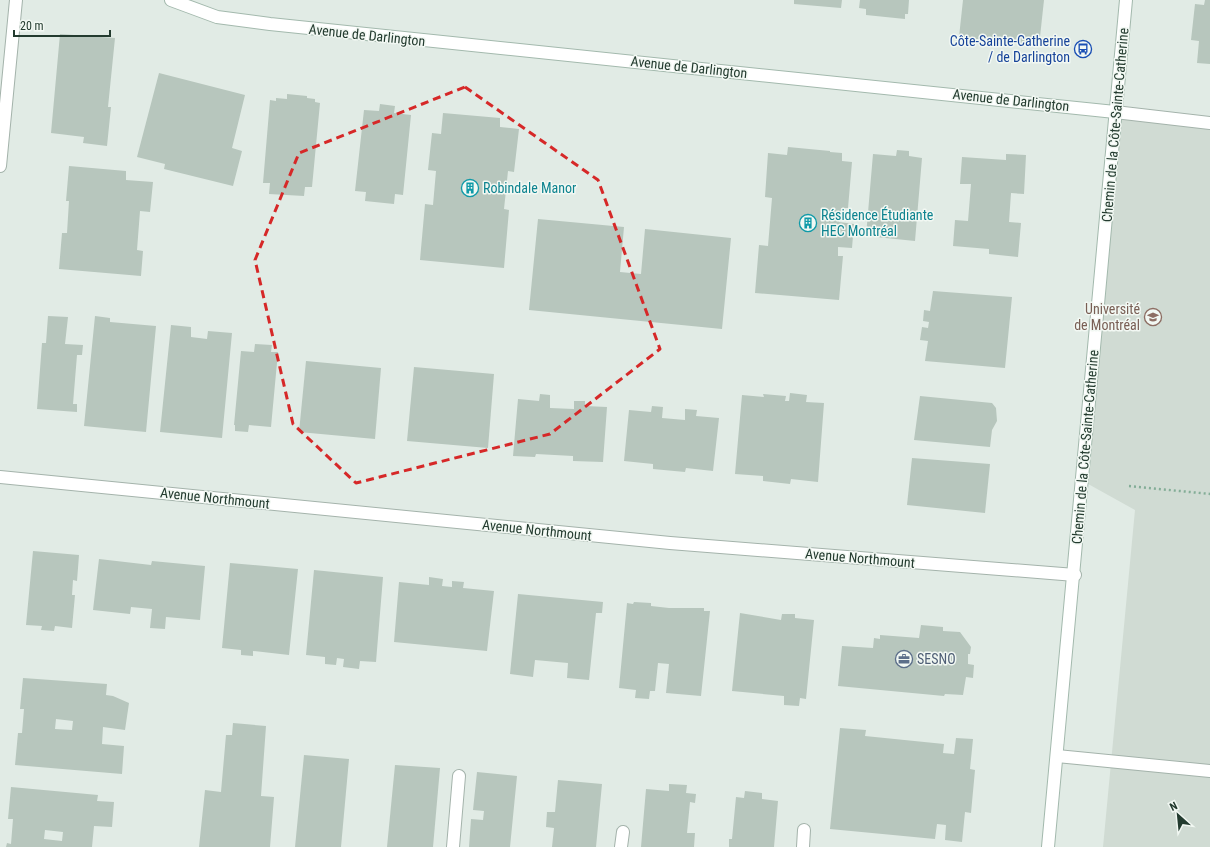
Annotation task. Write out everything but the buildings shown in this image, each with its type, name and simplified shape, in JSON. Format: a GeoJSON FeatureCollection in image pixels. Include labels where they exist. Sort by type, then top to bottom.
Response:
{"type":"FeatureCollection","features":[{"type":"Feature","properties":{"kind":"street"},"geometry":{"type":"LineString","coordinates":[[0,166],[16,0]]}},
{"type":"Feature","properties":{"kind":"street","name":"Avenue de Darlington"},"geometry":{"type":"LineString","coordinates":[[171,0],[218,17],[277,25],[1210,122]]}},
{"type":"Feature","properties":{"kind":"street","name":"Chemin de la Côte-Sainte-Catherine"},"geometry":{"type":"LineString","coordinates":[[1048,847],[1075,576],[1081,480],[1126,0]]}},
{"type":"Feature","properties":{"kind":"street","name":"Avenue Northmount"},"geometry":{"type":"LineString","coordinates":[[0,477],[662,542],[1075,576]]}},
{"type":"Feature","properties":{"kind":"street"},"geometry":{"type":"LineString","coordinates":[[1057,756],[1210,771]]}},
{"type":"Feature","properties":{"kind":"street"},"geometry":{"type":"LineString","coordinates":[[453,847],[459,776]]}},
{"type":"Feature","properties":{"kind":"street"},"geometry":{"type":"LineString","coordinates":[[803,847],[804,830]]}},
{"type":"Feature","properties":{"kind":"street"},"geometry":{"type":"LineString","coordinates":[[622,847],[623,832]]}},
{"type":"Feature","properties":{"kind":"path"},"geometry":{"type":"LineString","coordinates":[[1129,486],[1210,494]]}},
{"type":"Feature","properties":{"kind":"highlighted area"},"geometry":{"type":"Polygon","coordinates":[[[465,87],[598,180],[660,349],[550,434],[356,483],[293,424],[255,260],[299,153],[465,87]]]}},
{"type":"Feature","properties":{"kind":"shaded area","name":"Université de Montréal"},"geometry":{"type":"Polygon","coordinates":[[[1115,112],[1210,123],[1210,847],[1103,847],[1135,510],[1081,480],[1115,112]]]}},
{"type":"Feature","properties":{"kind":"place","name":"Côte-Sainte-Catherine / de Darlington"},"geometry":{"type":"Point","coordinates":[1083,49]}},
{"type":"Feature","properties":{"kind":"place","name":"Robindale Manor"},"geometry":{"type":"Point","coordinates":[470,188]}},
{"type":"Feature","properties":{"kind":"place","name":"Résidence Étudiante HEC Montréal"},"geometry":{"type":"Point","coordinates":[808,223]}},
{"type":"Feature","properties":{"kind":"place","name":"Université de Montréal"},"geometry":{"type":"Point","coordinates":[1153,317]}},
{"type":"Feature","properties":{"kind":"place","name":"SESNO"},"geometry":{"type":"Point","coordinates":[904,659]}}]}
